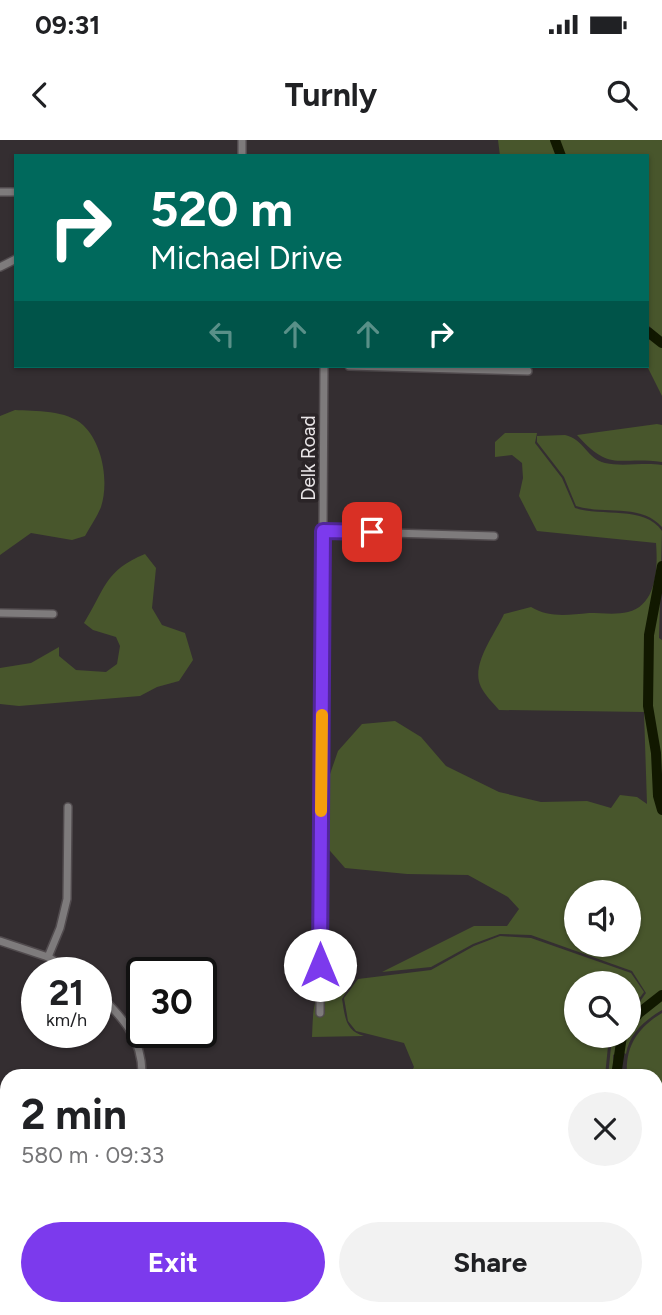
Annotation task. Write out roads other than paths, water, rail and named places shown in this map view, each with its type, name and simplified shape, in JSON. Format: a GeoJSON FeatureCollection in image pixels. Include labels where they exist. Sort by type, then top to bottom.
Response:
{"type":"FeatureCollection","features":[{"type":"Feature","properties":{"kind":"street","name":"Delk Road"},"geometry":{"type":"LineString","coordinates":[[320,1013],[324,368]]}},
{"type":"Feature","properties":{"kind":"street"},"geometry":{"type":"LineString","coordinates":[[421,368],[528,371]]}},
{"type":"Feature","properties":{"kind":"street"},"geometry":{"type":"LineString","coordinates":[[323,531],[494,536]]}},
{"type":"Feature","properties":{"kind":"street"},"geometry":{"type":"LineString","coordinates":[[0,613],[53,614]]}},
{"type":"Feature","properties":{"kind":"street"},"geometry":{"type":"LineString","coordinates":[[0,941],[48,957],[60,928],[66,899],[68,807]]}},
{"type":"Feature","properties":{"kind":"street"},"geometry":{"type":"LineString","coordinates":[[112,1008],[134,1035],[140,1051],[141,1069]]}},
{"type":"Feature","properties":{"kind":"waterway"},"geometry":{"type":"LineString","coordinates":[[555,140],[560,154]]}},
{"type":"Feature","properties":{"kind":"waterway"},"geometry":{"type":"LineString","coordinates":[[649,333],[662,343]]}},
{"type":"Feature","properties":{"kind":"waterway"},"geometry":{"type":"LineString","coordinates":[[662,566],[649,635],[648,706],[662,810]]}},
{"type":"Feature","properties":{"kind":"waterway"},"geometry":{"type":"LineString","coordinates":[[641,1011],[662,995]]}},
{"type":"Feature","properties":{"kind":"waterway"},"geometry":{"type":"LineString","coordinates":[[617,1069],[620,1048]]}}]}
